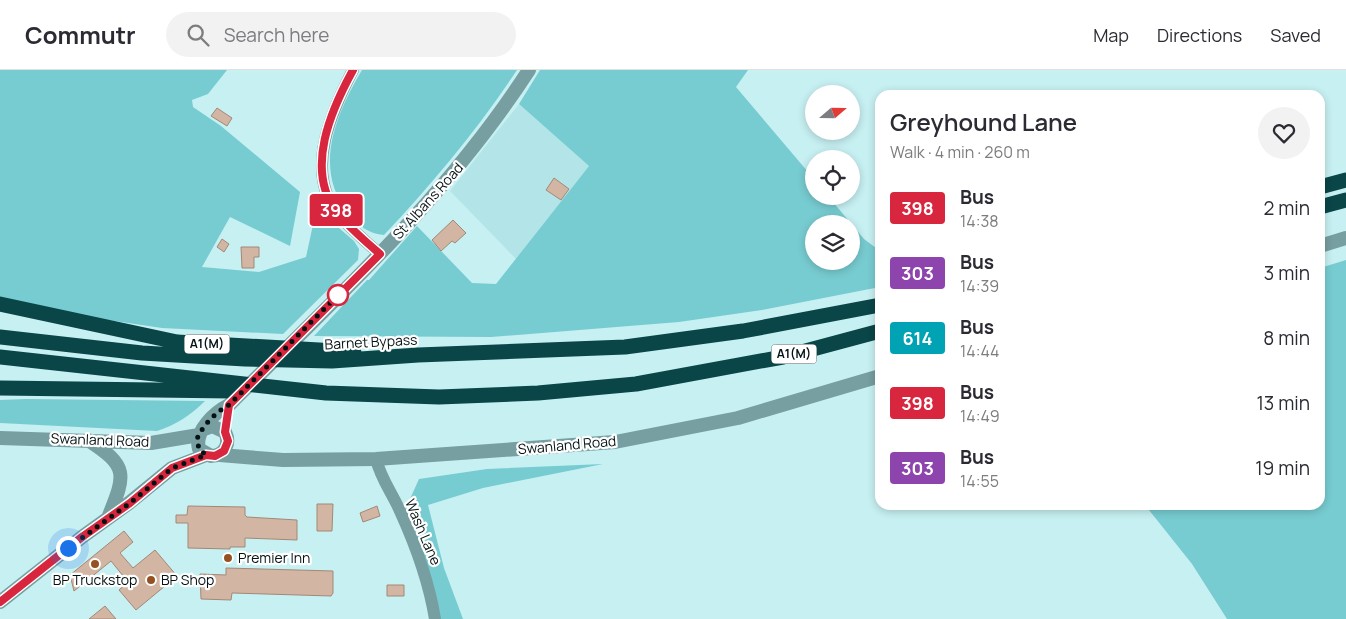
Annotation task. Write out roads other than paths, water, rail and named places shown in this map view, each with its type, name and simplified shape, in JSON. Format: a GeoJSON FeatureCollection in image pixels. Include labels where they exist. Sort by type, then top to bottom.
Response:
{"type":"FeatureCollection","features":[{"type":"Feature","properties":{"kind":"highway"},"geometry":{"type":"LineString","coordinates":[[1325,186],[1346,180]]}},
{"type":"Feature","properties":{"kind":"highway"},"geometry":{"type":"LineString","coordinates":[[1325,206],[1346,200]]}},
{"type":"Feature","properties":{"kind":"highway","name":"A1(M)"},"geometry":{"type":"LineString","coordinates":[[0,304],[177,342],[418,355]]}},
{"type":"Feature","properties":{"kind":"highway","name":"Barnet Bypass"},"geometry":{"type":"LineString","coordinates":[[0,337],[142,353],[332,362],[418,355],[625,347],[743,331],[875,306]]}},
{"type":"Feature","properties":{"kind":"highway","name":"A1(M)"},"geometry":{"type":"LineString","coordinates":[[0,388],[439,397],[538,394],[636,384],[706,372],[783,357],[875,332]]}},
{"type":"Feature","properties":{"kind":"highway","name":"A1(M)"},"geometry":{"type":"LineString","coordinates":[[0,357],[326,394]]}},
{"type":"Feature","properties":{"kind":"street"},"geometry":{"type":"LineString","coordinates":[[354,70],[341,94],[326,135],[322,172],[327,194],[336,211],[380,254]]}},
{"type":"Feature","properties":{"kind":"street","name":"St Albans Road"},"geometry":{"type":"LineString","coordinates":[[201,432],[221,409],[229,405],[425,207],[476,146],[529,70]]}},
{"type":"Feature","properties":{"kind":"street"},"geometry":{"type":"LineString","coordinates":[[1325,244],[1346,238]]}},
{"type":"Feature","properties":{"kind":"street","name":"Swanland Road"},"geometry":{"type":"LineString","coordinates":[[0,438],[151,442],[201,432],[212,426],[219,447],[247,459],[376,458],[466,454],[615,442],[738,418],[875,377]]}},
{"type":"Feature","properties":{"kind":"street"},"geometry":{"type":"LineString","coordinates":[[219,447],[229,405]]}},
{"type":"Feature","properties":{"kind":"street"},"geometry":{"type":"LineString","coordinates":[[201,432],[199,449],[219,447]]}},
{"type":"Feature","properties":{"kind":"street"},"geometry":{"type":"LineString","coordinates":[[87,440],[110,454],[120,470],[122,484],[108,518]]}},
{"type":"Feature","properties":{"kind":"street"},"geometry":{"type":"LineString","coordinates":[[0,602],[130,503],[172,468],[219,447]]}},
{"type":"Feature","properties":{"kind":"street","name":"Wash Lane"},"geometry":{"type":"LineString","coordinates":[[376,458],[380,477],[400,511],[426,578],[435,619]]}},
{"type":"Feature","properties":{"kind":"place","name":"Premier Inn"},"geometry":{"type":"Point","coordinates":[228,558]}},
{"type":"Feature","properties":{"kind":"place","name":"BP Truckstop"},"geometry":{"type":"Point","coordinates":[95,564]}},
{"type":"Feature","properties":{"kind":"place","name":"BP Shop"},"geometry":{"type":"Point","coordinates":[151,580]}}]}
